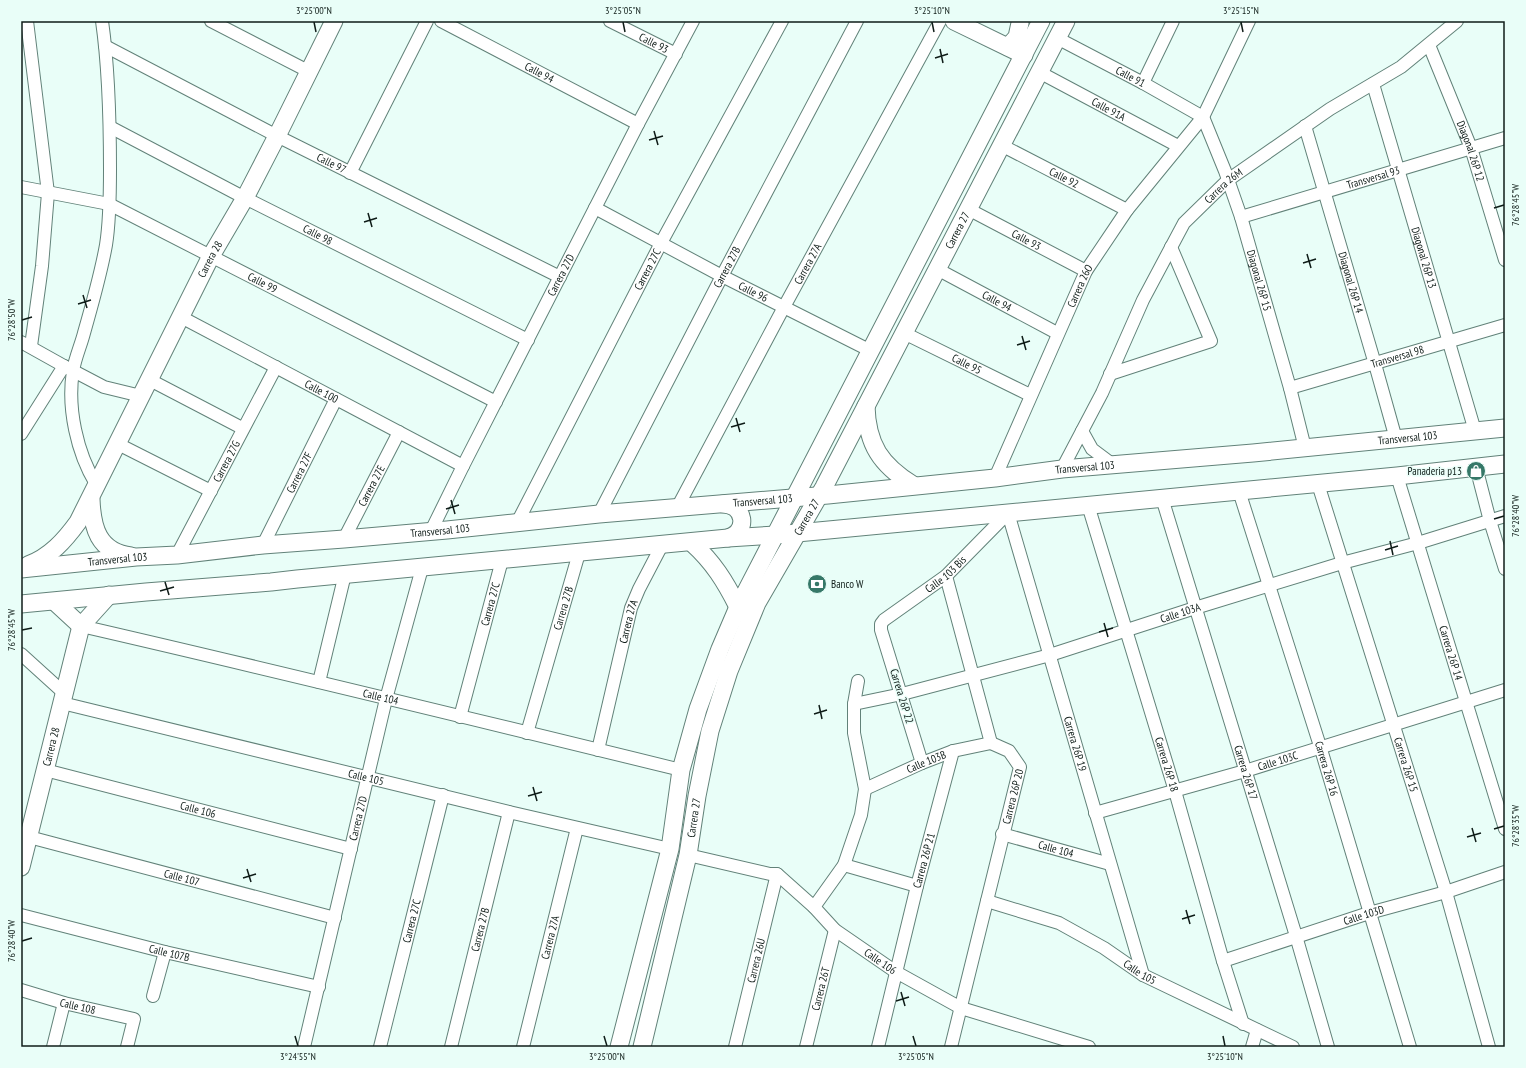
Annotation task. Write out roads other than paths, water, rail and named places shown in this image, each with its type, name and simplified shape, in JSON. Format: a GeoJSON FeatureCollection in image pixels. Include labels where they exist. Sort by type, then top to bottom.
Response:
{"type":"FeatureCollection","features":[{"type":"Feature","properties":{"kind":"street"},"geometry":{"type":"LineString","coordinates":[[27,21],[48,193],[42,266],[26,344],[104,387],[141,396]]}},
{"type":"Feature","properties":{"kind":"street"},"geometry":{"type":"LineString","coordinates":[[21,434],[68,368],[85,331],[106,245],[109,204],[110,127],[102,21]]}},
{"type":"Feature","properties":{"kind":"street"},"geometry":{"type":"LineString","coordinates":[[211,21],[308,71]]}},
{"type":"Feature","properties":{"kind":"street","name":"Carrera 28"},"geometry":{"type":"LineString","coordinates":[[21,568],[42,558],[62,542],[78,522],[211,256],[245,198],[334,21]]}},
{"type":"Feature","properties":{"kind":"street"},"geometry":{"type":"LineString","coordinates":[[350,173],[427,21]]}},
{"type":"Feature","properties":{"kind":"street","name":"Calle 94"},"geometry":{"type":"LineString","coordinates":[[441,21],[638,124]]}},
{"type":"Feature","properties":{"kind":"street","name":"Calle 93"},"geometry":{"type":"LineString","coordinates":[[610,21],[676,54]]}},
{"type":"Feature","properties":{"kind":"street","name":"Carrera 27D"},"geometry":{"type":"LineString","coordinates":[[431,531],[594,208],[693,21]]}},
{"type":"Feature","properties":{"kind":"street","name":"Carrera 27C"},"geometry":{"type":"LineString","coordinates":[[518,521],[660,243],[782,21]]}},
{"type":"Feature","properties":{"kind":"street","name":"Carrera 27B"},"geometry":{"type":"LineString","coordinates":[[599,514],[722,276],[857,21]]}},
{"type":"Feature","properties":{"kind":"street","name":"Carrera 27A"},"geometry":{"type":"LineString","coordinates":[[677,508],[784,307],[940,21]]}},
{"type":"Feature","properties":{"kind":"street"},"geometry":{"type":"LineString","coordinates":[[954,21],[1024,56]]}},
{"type":"Feature","properties":{"kind":"street","name":"Carrera 27"},"geometry":{"type":"LineString","coordinates":[[642,1047],[688,855],[697,796],[710,731],[729,671],[757,603],[820,495],[1066,21]]}},
{"type":"Feature","properties":{"kind":"street"},"geometry":{"type":"LineString","coordinates":[[1143,83],[1173,21]]}},
{"type":"Feature","properties":{"kind":"street","name":"Carrera 26O"},"geometry":{"type":"LineString","coordinates":[[995,478],[1057,333],[1086,271],[1127,210],[1203,117],[1249,21]]}},
{"type":"Feature","properties":{"kind":"street","name":"Carrera 26M"},"geometry":{"type":"LineString","coordinates":[[1062,469],[1110,374],[1143,300],[1184,223],[1227,175],[1330,109],[1401,67],[1457,21]]}},
{"type":"Feature","properties":{"kind":"street"},"geometry":{"type":"LineString","coordinates":[[1008,47],[1017,37],[1018,22],[1039,26]]}},
{"type":"Feature","properties":{"kind":"street","name":"Carrera 27"},"geometry":{"type":"LineString","coordinates":[[620,1047],[670,849],[680,770],[698,709],[720,649],[738,607],[1039,26]]}},
{"type":"Feature","properties":{"kind":"street","name":"Calle 91"},"geometry":{"type":"LineString","coordinates":[[1057,38],[1143,83],[1203,117]]}},
{"type":"Feature","properties":{"kind":"street","name":"Diagonal 26P 12"},"geometry":{"type":"LineString","coordinates":[[1429,44],[1471,148],[1505,260]]}},
{"type":"Feature","properties":{"kind":"street","name":"Calle 97"},"geometry":{"type":"LineString","coordinates":[[105,46],[350,173],[560,276]]}},
{"type":"Feature","properties":{"kind":"street","name":"Calle 91A"},"geometry":{"type":"LineString","coordinates":[[1039,72],[1178,146]]}},
{"type":"Feature","properties":{"kind":"street","name":"Diagonal 26P 13"},"geometry":{"type":"LineString","coordinates":[[1372,84],[1475,431]]}},
{"type":"Feature","properties":{"kind":"street","name":"Diagonal 26P 15"},"geometry":{"type":"LineString","coordinates":[[1203,117],[1227,175],[1241,217],[1306,448]]}},
{"type":"Feature","properties":{"kind":"street","name":"Diagonal 26P 14"},"geometry":{"type":"LineString","coordinates":[[1305,126],[1396,439]]}},
{"type":"Feature","properties":{"kind":"street","name":"Calle 98"},"geometry":{"type":"LineString","coordinates":[[110,127],[245,198],[528,340]]}},
{"type":"Feature","properties":{"kind":"street","name":"Transversal 93"},"geometry":{"type":"LineString","coordinates":[[1241,217],[1505,138]]}},
{"type":"Feature","properties":{"kind":"street","name":"Calle 92"},"geometry":{"type":"LineString","coordinates":[[1001,145],[1127,210]]}},
{"type":"Feature","properties":{"kind":"street","name":"Calle 99"},"geometry":{"type":"LineString","coordinates":[[21,187],[109,204],[496,402]]}},
{"type":"Feature","properties":{"kind":"street","name":"Calle 96"},"geometry":{"type":"LineString","coordinates":[[594,208],[722,276],[871,351]]}},
{"type":"Feature","properties":{"kind":"street","name":"Calle 93"},"geometry":{"type":"LineString","coordinates":[[968,209],[1086,271]]}},
{"type":"Feature","properties":{"kind":"street"},"geometry":{"type":"LineString","coordinates":[[1110,374],[1212,341],[1171,247]]}},
{"type":"Feature","properties":{"kind":"street","name":"Calle 94"},"geometry":{"type":"LineString","coordinates":[[937,269],[1057,333]]}},
{"type":"Feature","properties":{"kind":"street","name":"Calle 100"},"geometry":{"type":"LineString","coordinates":[[181,316],[463,466]]}},
{"type":"Feature","properties":{"kind":"street","name":"Transversal 98"},"geometry":{"type":"LineString","coordinates":[[1290,388],[1505,325]]}},
{"type":"Feature","properties":{"kind":"street","name":"Calle 95"},"geometry":{"type":"LineString","coordinates":[[904,333],[1030,395]]}},
{"type":"Feature","properties":{"kind":"street","name":"Carrera 27G"},"geometry":{"type":"LineString","coordinates":[[177,555],[242,428],[276,367]]}},
{"type":"Feature","properties":{"kind":"street"},"geometry":{"type":"LineString","coordinates":[[68,368],[78,442],[94,492],[92,520],[95,530],[101,539],[116,552],[126,556],[136,557]]}},
{"type":"Feature","properties":{"kind":"street"},"geometry":{"type":"LineString","coordinates":[[150,380],[242,428]]}},
{"type":"Feature","properties":{"kind":"street","name":"Carrera 27F"},"geometry":{"type":"LineString","coordinates":[[263,545],[336,399]]}},
{"type":"Feature","properties":{"kind":"street"},"geometry":{"type":"LineString","coordinates":[[866,406],[866,420],[872,440],[882,458],[896,474],[913,485]]}},
{"type":"Feature","properties":{"kind":"street","name":"Transversal 103"},"geometry":{"type":"LineString","coordinates":[[21,568],[431,531],[518,521],[820,495],[995,478],[1112,464],[1306,448],[1505,428]]}},
{"type":"Feature","properties":{"kind":"street"},"geometry":{"type":"LineString","coordinates":[[1082,431],[1092,449],[1112,464]]}},
{"type":"Feature","properties":{"kind":"street","name":"Carrera 27E"},"geometry":{"type":"LineString","coordinates":[[344,539],[399,432]]}},
{"type":"Feature","properties":{"kind":"street"},"geometry":{"type":"LineString","coordinates":[[118,444],[211,491]]}},
{"type":"Feature","properties":{"kind":"street"},"geometry":{"type":"LineString","coordinates":[[21,604],[1318,484],[1505,464]]}},
{"type":"Feature","properties":{"kind":"street"},"geometry":{"type":"LineString","coordinates":[[1476,467],[1490,521],[1505,569]]}},
{"type":"Feature","properties":{"kind":"street","name":"Carrera 26P 14"},"geometry":{"type":"LineString","coordinates":[[1397,476],[1505,829]]}},
{"type":"Feature","properties":{"kind":"street","name":"Carrera 26P 15"},"geometry":{"type":"LineString","coordinates":[[1318,484],[1446,892],[1489,1047]]}},
{"type":"Feature","properties":{"kind":"street","name":"Carrera 26P 16"},"geometry":{"type":"LineString","coordinates":[[1239,491],[1320,746],[1410,1047]]}},
{"type":"Feature","properties":{"kind":"street","name":"Carrera 26P 17"},"geometry":{"type":"LineString","coordinates":[[1162,498],[1296,936],[1328,1047]]}},
{"type":"Feature","properties":{"kind":"street"},"geometry":{"type":"LineString","coordinates":[[723,504],[734,507],[740,512],[742,520],[738,532],[728,538]]}},
{"type":"Feature","properties":{"kind":"street","name":"Carrera 26P 18"},"geometry":{"type":"LineString","coordinates":[[1088,505],[1243,1024]]}},
{"type":"Feature","properties":{"kind":"street","name":"Calle 103 Bis"},"geometry":{"type":"LineString","coordinates":[[881,630],[881,624],[884,620],[946,576],[1008,513]]}},
{"type":"Feature","properties":{"kind":"street","name":"Carrera 26P 19"},"geometry":{"type":"LineString","coordinates":[[1008,513],[1143,975]]}},
{"type":"Feature","properties":{"kind":"street","name":"Calle 103A"},"geometry":{"type":"LineString","coordinates":[[854,704],[902,694],[1050,655],[1195,608],[1342,563],[1418,543],[1505,516]]}},
{"type":"Feature","properties":{"kind":"street"},"geometry":{"type":"LineString","coordinates":[[692,543],[706,556],[718,571],[738,607]]}},
{"type":"Feature","properties":{"kind":"street","name":"Carrera 27A"},"geometry":{"type":"LineString","coordinates":[[598,750],[631,608],[639,589],[662,545]]}},
{"type":"Feature","properties":{"kind":"street","name":"Carrera 27B"},"geometry":{"type":"LineString","coordinates":[[527,733],[579,553]]}},
{"type":"Feature","properties":{"kind":"street","name":"Carrera 27C"},"geometry":{"type":"LineString","coordinates":[[460,717],[502,560]]}},
{"type":"Feature","properties":{"kind":"street","name":"Carrera 27D"},"geometry":{"type":"LineString","coordinates":[[304,1047],[386,699],[422,568]]}},
{"type":"Feature","properties":{"kind":"street"},"geometry":{"type":"LineString","coordinates":[[319,682],[345,574]]}},
{"type":"Feature","properties":{"kind":"street"},"geometry":{"type":"LineString","coordinates":[[946,576],[991,743]]}},
{"type":"Feature","properties":{"kind":"street","name":"Carrera 28"},"geometry":{"type":"LineString","coordinates":[[21,867],[81,626],[109,596]]}},
{"type":"Feature","properties":{"kind":"street"},"geometry":{"type":"LineString","coordinates":[[55,602],[81,626]]}},
{"type":"Feature","properties":{"kind":"street","name":"Calle 104"},"geometry":{"type":"LineString","coordinates":[[81,626],[253,665],[386,699],[680,770]]}},
{"type":"Feature","properties":{"kind":"street","name":"Carrera 26P 22"},"geometry":{"type":"LineString","coordinates":[[881,630],[922,762]]}},
{"type":"Feature","properties":{"kind":"street"},"geometry":{"type":"LineString","coordinates":[[21,654],[63,698]]}},
{"type":"Feature","properties":{"kind":"street"},"geometry":{"type":"LineString","coordinates":[[814,907],[844,865],[861,815],[865,789],[854,733],[854,704],[858,681]]}},
{"type":"Feature","properties":{"kind":"street","name":"Calle 103C"},"geometry":{"type":"LineString","coordinates":[[1095,813],[1245,771],[1320,746],[1505,690]]}},
{"type":"Feature","properties":{"kind":"street","name":"Calle 105"},"geometry":{"type":"LineString","coordinates":[[63,698],[368,777],[509,812],[670,849]]}},
{"type":"Feature","properties":{"kind":"street","name":"Calle 103B"},"geometry":{"type":"LineString","coordinates":[[865,789],[922,762],[953,751],[991,743]]}},
{"type":"Feature","properties":{"kind":"street","name":"Carrera 26P 20"},"geometry":{"type":"LineString","coordinates":[[951,1047],[1002,834],[1020,766],[1009,751],[991,743]]}},
{"type":"Feature","properties":{"kind":"street","name":"Carrera 26P 21"},"geometry":{"type":"LineString","coordinates":[[878,1047],[917,886],[953,751]]}},
{"type":"Feature","properties":{"kind":"street","name":"Calle 106"},"geometry":{"type":"LineString","coordinates":[[45,770],[351,849]]}},
{"type":"Feature","properties":{"kind":"street","name":"Carrera 27C"},"geometry":{"type":"LineString","coordinates":[[380,1047],[443,795]]}},
{"type":"Feature","properties":{"kind":"street","name":"Carrera 27B"},"geometry":{"type":"LineString","coordinates":[[451,1047],[509,812]]}},
{"type":"Feature","properties":{"kind":"street","name":"Carrera 27A"},"geometry":{"type":"LineString","coordinates":[[523,1047],[578,828]]}},
{"type":"Feature","properties":{"kind":"street","name":"Calle 104"},"geometry":{"type":"LineString","coordinates":[[1002,834],[1110,864]]}},
{"type":"Feature","properties":{"kind":"street","name":"Calle 107"},"geometry":{"type":"LineString","coordinates":[[28,836],[335,918]]}},
{"type":"Feature","properties":{"kind":"street"},"geometry":{"type":"LineString","coordinates":[[688,855],[770,874],[777,874]]}},
{"type":"Feature","properties":{"kind":"street"},"geometry":{"type":"LineString","coordinates":[[844,865],[917,886]]}},
{"type":"Feature","properties":{"kind":"street","name":"Calle 103D"},"geometry":{"type":"LineString","coordinates":[[1223,961],[1296,936],[1369,913],[1446,892],[1505,872]]}},
{"type":"Feature","properties":{"kind":"street","name":"Calle 106"},"geometry":{"type":"LineString","coordinates":[[777,874],[814,907],[835,930],[896,972],[961,1008],[1062,1043],[1089,1047]]}},
{"type":"Feature","properties":{"kind":"street","name":"Carrera 26U"},"geometry":{"type":"LineString","coordinates":[[735,1047],[777,874]]}},
{"type":"Feature","properties":{"kind":"street","name":"Calle 105"},"geometry":{"type":"LineString","coordinates":[[987,901],[1059,923],[1104,948],[1143,975],[1293,1047]]}},
{"type":"Feature","properties":{"kind":"street","name":"Calle 107B"},"geometry":{"type":"LineString","coordinates":[[21,915],[165,952],[319,987]]}},
{"type":"Feature","properties":{"kind":"street","name":"Carrera 26T"},"geometry":{"type":"LineString","coordinates":[[806,1047],[835,930]]}},
{"type":"Feature","properties":{"kind":"street"},"geometry":{"type":"LineString","coordinates":[[153,996],[165,952]]}},
{"type":"Feature","properties":{"kind":"street","name":"Calle 108"},"geometry":{"type":"LineString","coordinates":[[21,990],[64,1003],[134,1019],[127,1047]]}},
{"type":"Feature","properties":{"kind":"street"},"geometry":{"type":"LineString","coordinates":[[53,1047],[64,1003]]}},
{"type":"Feature","properties":{"kind":"street"},"geometry":{"type":"LineString","coordinates":[[1252,1047],[1257,1030]]}},
{"type":"Feature","properties":{"kind":"place","name":"Panaderia p13"},"geometry":{"type":"Point","coordinates":[1476,471]}},
{"type":"Feature","properties":{"kind":"place","name":"Banco W"},"geometry":{"type":"Point","coordinates":[817,584]}}]}
